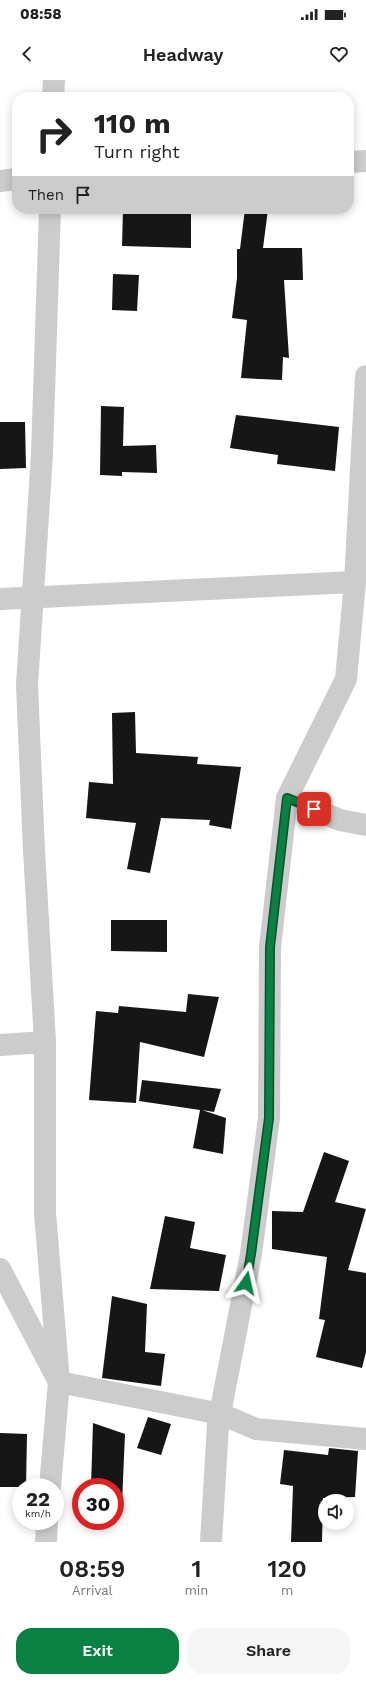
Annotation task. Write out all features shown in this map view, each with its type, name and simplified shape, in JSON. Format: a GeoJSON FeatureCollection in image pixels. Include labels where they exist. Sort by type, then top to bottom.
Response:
{"type":"FeatureCollection","features":[{"type":"Feature","properties":{"kind":"street"},"geometry":{"type":"LineString","coordinates":[[53,92],[54,80]]}},
{"type":"Feature","properties":{"kind":"street"},"geometry":{"type":"LineString","coordinates":[[354,162],[366,161]]}},
{"type":"Feature","properties":{"kind":"street"},"geometry":{"type":"LineString","coordinates":[[0,181],[12,180]]}},
{"type":"Feature","properties":{"kind":"street"},"geometry":{"type":"LineString","coordinates":[[50,214],[42,454],[27,685],[34,850],[45,1042],[45,1213],[59,1382],[51,1478]]}},
{"type":"Feature","properties":{"kind":"street"},"geometry":{"type":"LineString","coordinates":[[211,1542],[218,1424],[251,1254],[269,1118],[270,947],[287,798],[346,679],[355,582],[366,376]]}},
{"type":"Feature","properties":{"kind":"street"},"geometry":{"type":"LineString","coordinates":[[0,598],[355,582]]}},
{"type":"Feature","properties":{"kind":"street"},"geometry":{"type":"LineString","coordinates":[[287,798],[340,820],[366,825]]}},
{"type":"Feature","properties":{"kind":"street"},"geometry":{"type":"LineString","coordinates":[[0,1045],[45,1042]]}},
{"type":"Feature","properties":{"kind":"street"},"geometry":{"type":"LineString","coordinates":[[0,1269],[59,1382]]}},
{"type":"Feature","properties":{"kind":"street"},"geometry":{"type":"LineString","coordinates":[[59,1382],[221,1414],[256,1429],[366,1439]]}},
{"type":"Feature","properties":{"kind":"street"},"geometry":{"type":"LineString","coordinates":[[46,1542],[47,1530]]}},
{"type":"Feature","properties":{"kind":"building"},"geometry":{"type":"Polygon","coordinates":[[[123,214],[191,214],[191,248],[122,246],[123,214]]]}},
{"type":"Feature","properties":{"kind":"building"},"geometry":{"type":"Polygon","coordinates":[[[244,214],[267,214],[263,248],[302,248],[303,280],[284,280],[289,358],[283,357],[282,380],[241,378],[247,320],[232,318],[237,278],[237,249],[240,249],[244,214]]]}},
{"type":"Feature","properties":{"kind":"building"},"geometry":{"type":"Polygon","coordinates":[[[113,274],[139,275],[137,311],[112,310],[113,274]]]}},
{"type":"Feature","properties":{"kind":"building"},"geometry":{"type":"Polygon","coordinates":[[[101,406],[124,407],[123,446],[156,445],[157,473],[122,472],[122,476],[100,475],[101,406]]]}},
{"type":"Feature","properties":{"kind":"building"},"geometry":{"type":"Polygon","coordinates":[[[236,415],[339,427],[335,471],[277,464],[278,455],[230,448],[236,415]]]}},
{"type":"Feature","properties":{"kind":"building"},"geometry":{"type":"Polygon","coordinates":[[[0,422],[25,422],[26,468],[0,469],[0,422]]]}},
{"type":"Feature","properties":{"kind":"building"},"geometry":{"type":"Polygon","coordinates":[[[135,712],[136,753],[198,757],[197,764],[241,767],[231,829],[209,825],[210,820],[161,818],[150,873],[127,869],[136,823],[86,818],[89,782],[113,784],[112,713],[135,712]]]}},
{"type":"Feature","properties":{"kind":"building"},"geometry":{"type":"Polygon","coordinates":[[[111,920],[167,920],[167,952],[111,951],[111,920]]]}},
{"type":"Feature","properties":{"kind":"building"},"geometry":{"type":"Polygon","coordinates":[[[188,994],[219,997],[204,1057],[140,1042],[136,1103],[89,1100],[96,1011],[118,1013],[119,1006],[186,1012],[188,994]]]}},
{"type":"Feature","properties":{"kind":"building"},"geometry":{"type":"Polygon","coordinates":[[[142,1080],[221,1089],[214,1112],[202,1110],[226,1118],[223,1154],[193,1148],[200,1110],[139,1101],[142,1080]]]}},
{"type":"Feature","properties":{"kind":"building"},"geometry":{"type":"Polygon","coordinates":[[[324,1152],[349,1161],[335,1202],[366,1209],[348,1270],[366,1273],[366,1352],[362,1368],[316,1357],[325,1320],[319,1319],[327,1257],[272,1249],[272,1211],[303,1212],[324,1152]]]}},
{"type":"Feature","properties":{"kind":"building"},"geometry":{"type":"Polygon","coordinates":[[[165,1216],[195,1222],[190,1248],[226,1255],[219,1291],[150,1289],[165,1216]]]}},
{"type":"Feature","properties":{"kind":"building"},"geometry":{"type":"Polygon","coordinates":[[[112,1296],[147,1304],[145,1352],[165,1354],[161,1386],[102,1378],[112,1296]]]}},
{"type":"Feature","properties":{"kind":"building"},"geometry":{"type":"Polygon","coordinates":[[[148,1417],[171,1424],[161,1455],[137,1448],[148,1417]]]}},
{"type":"Feature","properties":{"kind":"building"},"geometry":{"type":"Polygon","coordinates":[[[93,1423],[125,1434],[123,1478],[91,1478],[93,1423]]]}},
{"type":"Feature","properties":{"kind":"building"},"geometry":{"type":"Polygon","coordinates":[[[0,1433],[27,1434],[26,1478],[12,1478],[12,1487],[0,1487],[0,1433]]]}},
{"type":"Feature","properties":{"kind":"building"},"geometry":{"type":"Polygon","coordinates":[[[329,1448],[358,1451],[355,1497],[354,1494],[318,1494],[318,1530],[322,1530],[322,1542],[291,1542],[293,1486],[280,1484],[284,1450],[328,1455],[329,1448]]]}},
{"type":"Feature","properties":{"kind":"route"},"geometry":{"type":"LineString","coordinates":[[246,1283],[269,1118],[270,947],[287,798],[314,809]]}}]}
